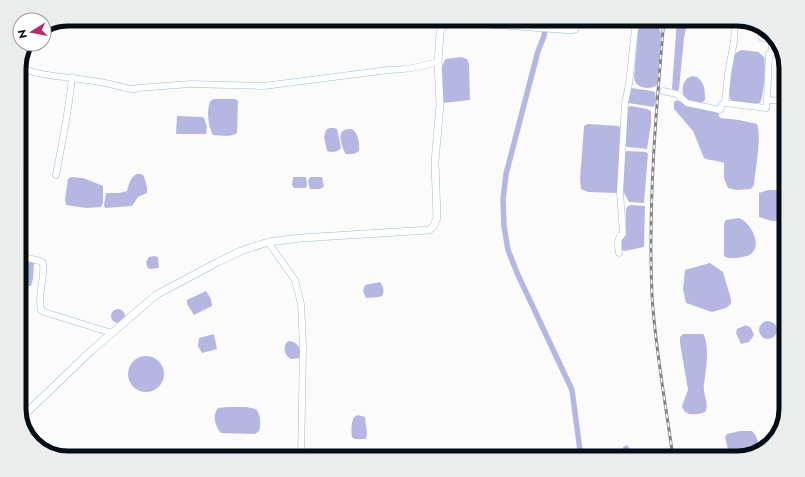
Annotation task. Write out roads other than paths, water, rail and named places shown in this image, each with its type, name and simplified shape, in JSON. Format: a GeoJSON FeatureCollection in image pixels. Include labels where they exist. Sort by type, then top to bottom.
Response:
{"type":"FeatureCollection","features":[{"type":"Feature","properties":{"kind":"street"},"geometry":{"type":"LineString","coordinates":[[26,413],[92,350],[156,295],[241,251],[268,242],[301,238],[429,230],[433,227],[436,218],[435,162],[440,104],[438,62],[440,33],[443,26]]}},
{"type":"Feature","properties":{"kind":"street"},"geometry":{"type":"LineString","coordinates":[[539,26],[567,30],[575,28],[576,26]]}},
{"type":"Feature","properties":{"kind":"street"},"geometry":{"type":"LineString","coordinates":[[619,253],[618,240],[623,234],[620,192],[624,103],[629,84],[635,26]]}},
{"type":"Feature","properties":{"kind":"street"},"geometry":{"type":"LineString","coordinates":[[663,91],[677,94],[687,103],[720,110],[722,104],[725,103],[735,26]]}},
{"type":"Feature","properties":{"kind":"street"},"geometry":{"type":"LineString","coordinates":[[725,103],[766,108],[769,54],[772,54],[773,47]]}},
{"type":"Feature","properties":{"kind":"street"},"geometry":{"type":"LineString","coordinates":[[26,70],[106,83],[133,90],[138,88],[190,84],[264,86],[388,70],[408,70],[438,62]]}},
{"type":"Feature","properties":{"kind":"street"},"geometry":{"type":"LineString","coordinates":[[56,176],[64,125],[69,108],[72,77]]}},
{"type":"Feature","properties":{"kind":"street"},"geometry":{"type":"LineString","coordinates":[[767,100],[779,101]]}},
{"type":"Feature","properties":{"kind":"street"},"geometry":{"type":"LineString","coordinates":[[268,242],[295,280],[301,304],[303,346],[301,451]]}},
{"type":"Feature","properties":{"kind":"street"},"geometry":{"type":"LineString","coordinates":[[26,258],[43,263],[40,301],[41,310],[112,333]]}},
{"type":"Feature","properties":{"kind":"water"},"geometry":{"type":"Polygon","coordinates":[[[640,26],[658,26],[661,33],[657,84],[656,86],[649,88],[639,86],[634,78],[640,26]]]}},
{"type":"Feature","properties":{"kind":"water"},"geometry":{"type":"Polygon","coordinates":[[[676,26],[687,26],[679,89],[678,91],[674,91],[672,88],[676,26]]]}},
{"type":"Feature","properties":{"kind":"water"},"geometry":{"type":"Polygon","coordinates":[[[742,50],[758,52],[764,57],[765,66],[763,94],[760,103],[740,103],[730,99],[729,89],[731,64],[734,55],[742,50]]]}},
{"type":"Feature","properties":{"kind":"water"},"geometry":{"type":"Polygon","coordinates":[[[461,57],[467,59],[469,64],[470,100],[443,103],[441,74],[443,63],[446,59],[461,57]]]}},
{"type":"Feature","properties":{"kind":"water"},"geometry":{"type":"Polygon","coordinates":[[[692,76],[700,79],[705,90],[705,100],[702,103],[686,100],[684,97],[684,83],[692,76]]]}},
{"type":"Feature","properties":{"kind":"water"},"geometry":{"type":"Polygon","coordinates":[[[631,88],[655,92],[656,99],[654,107],[628,103],[627,100],[629,90],[631,88]]]}},
{"type":"Feature","properties":{"kind":"water"},"geometry":{"type":"Polygon","coordinates":[[[235,99],[238,101],[237,133],[234,135],[213,135],[208,118],[208,108],[211,100],[235,99]]]}},
{"type":"Feature","properties":{"kind":"water"},"geometry":{"type":"Polygon","coordinates":[[[677,100],[684,104],[718,112],[720,118],[757,124],[759,137],[758,154],[754,185],[751,189],[736,190],[728,188],[724,178],[724,163],[704,158],[693,131],[674,109],[674,102],[677,100]]]}},
{"type":"Feature","properties":{"kind":"water"},"geometry":{"type":"Polygon","coordinates":[[[631,106],[651,111],[651,124],[647,149],[625,146],[626,112],[628,107],[631,106]]]}},
{"type":"Feature","properties":{"kind":"water"},"geometry":{"type":"Polygon","coordinates":[[[177,116],[204,118],[207,127],[206,134],[176,134],[177,116]]]}},
{"type":"Feature","properties":{"kind":"water"},"geometry":{"type":"Polygon","coordinates":[[[585,125],[618,126],[621,128],[617,193],[588,192],[581,189],[580,179],[584,127],[585,125]]]}},
{"type":"Feature","properties":{"kind":"water"},"geometry":{"type":"Polygon","coordinates":[[[329,128],[337,129],[341,148],[337,151],[327,151],[324,137],[326,130],[329,128]]]}},
{"type":"Feature","properties":{"kind":"water"},"geometry":{"type":"Polygon","coordinates":[[[352,129],[358,138],[359,151],[354,154],[346,154],[341,143],[341,134],[344,130],[352,129]]]}},
{"type":"Feature","properties":{"kind":"water"},"geometry":{"type":"Polygon","coordinates":[[[627,151],[646,152],[648,154],[644,203],[629,202],[623,191],[625,153],[627,151]]]}},
{"type":"Feature","properties":{"kind":"water"},"geometry":{"type":"Polygon","coordinates":[[[137,174],[144,176],[147,193],[138,197],[132,206],[105,208],[106,193],[119,193],[127,191],[131,179],[137,174]]]}},
{"type":"Feature","properties":{"kind":"water"},"geometry":{"type":"Polygon","coordinates":[[[71,177],[83,178],[103,186],[103,203],[101,207],[86,208],[66,205],[65,199],[68,179],[71,177]]]}},
{"type":"Feature","properties":{"kind":"water"},"geometry":{"type":"Polygon","coordinates":[[[293,177],[306,177],[306,188],[294,188],[292,185],[293,177]]]}},
{"type":"Feature","properties":{"kind":"water"},"geometry":{"type":"Polygon","coordinates":[[[310,177],[322,177],[324,187],[319,189],[310,189],[308,181],[310,177]]]}},
{"type":"Feature","properties":{"kind":"water"},"geometry":{"type":"Polygon","coordinates":[[[768,190],[779,190],[779,221],[772,221],[759,217],[759,193],[768,190]]]}},
{"type":"Feature","properties":{"kind":"water"},"geometry":{"type":"Polygon","coordinates":[[[631,205],[645,206],[644,247],[624,251],[622,250],[622,238],[626,231],[626,209],[631,205]]]}},
{"type":"Feature","properties":{"kind":"water"},"geometry":{"type":"Polygon","coordinates":[[[739,218],[743,220],[751,229],[754,234],[756,245],[751,254],[736,258],[727,258],[724,256],[724,224],[726,220],[739,218]]]}},
{"type":"Feature","properties":{"kind":"water"},"geometry":{"type":"Polygon","coordinates":[[[149,257],[158,257],[159,268],[150,269],[147,267],[146,262],[149,257]]]}},
{"type":"Feature","properties":{"kind":"water"},"geometry":{"type":"Polygon","coordinates":[[[26,260],[34,263],[31,286],[26,286],[26,260]]]}},
{"type":"Feature","properties":{"kind":"water"},"geometry":{"type":"Polygon","coordinates":[[[710,263],[723,272],[731,299],[731,304],[726,308],[712,312],[686,303],[683,289],[685,270],[710,263]]]}},
{"type":"Feature","properties":{"kind":"water"},"geometry":{"type":"Polygon","coordinates":[[[380,282],[383,289],[382,296],[366,298],[363,291],[365,285],[380,282]]]}},
{"type":"Feature","properties":{"kind":"water"},"geometry":{"type":"Polygon","coordinates":[[[206,291],[211,299],[212,306],[194,315],[187,304],[187,300],[206,291]]]}},
{"type":"Feature","properties":{"kind":"water"},"geometry":{"type":"Polygon","coordinates":[[[118,309],[123,311],[125,316],[123,321],[118,323],[113,321],[111,316],[113,311],[118,309]]]}},
{"type":"Feature","properties":{"kind":"water"},"geometry":{"type":"Polygon","coordinates":[[[768,321],[774,324],[777,330],[774,336],[768,339],[762,336],[759,330],[762,324],[768,321]]]}},
{"type":"Feature","properties":{"kind":"water"},"geometry":{"type":"Polygon","coordinates":[[[746,325],[751,328],[754,335],[749,342],[741,344],[736,333],[737,329],[746,325]]]}},
{"type":"Feature","properties":{"kind":"water"},"geometry":{"type":"Polygon","coordinates":[[[214,334],[217,349],[202,353],[198,346],[199,338],[214,334]]]}},
{"type":"Feature","properties":{"kind":"water"},"geometry":{"type":"Polygon","coordinates":[[[683,334],[703,334],[705,338],[707,358],[704,391],[707,406],[705,412],[698,414],[688,414],[683,410],[682,406],[688,390],[680,343],[680,337],[683,334]]]}},
{"type":"Feature","properties":{"kind":"water"},"geometry":{"type":"Polygon","coordinates":[[[289,341],[298,345],[301,354],[299,358],[291,359],[286,354],[285,345],[289,341]]]}},
{"type":"Feature","properties":{"kind":"water"},"geometry":{"type":"Polygon","coordinates":[[[150,356],[159,361],[163,367],[163,381],[159,387],[150,392],[142,392],[133,387],[129,381],[128,370],[133,361],[139,357],[150,356]]]}},
{"type":"Feature","properties":{"kind":"water"},"geometry":{"type":"Polygon","coordinates":[[[246,407],[256,409],[260,420],[259,431],[255,434],[221,433],[216,424],[215,414],[218,408],[246,407]]]}},
{"type":"Feature","properties":{"kind":"water"},"geometry":{"type":"Polygon","coordinates":[[[358,415],[365,417],[367,434],[366,439],[355,439],[352,437],[352,422],[354,417],[358,415]]]}},
{"type":"Feature","properties":{"kind":"water"},"geometry":{"type":"Polygon","coordinates":[[[740,431],[752,431],[756,436],[759,444],[747,450],[728,451],[725,437],[727,434],[740,431]]]}},
{"type":"Feature","properties":{"kind":"water"},"geometry":{"type":"Polygon","coordinates":[[[627,445],[631,451],[623,451],[623,447],[627,445]]]}},
{"type":"Feature","properties":{"kind":"waterway"},"geometry":{"type":"LineString","coordinates":[[546,26],[506,174],[503,200],[504,226],[508,250],[518,275],[572,390],[580,451]]}},
{"type":"Feature","properties":{"kind":"railway"},"geometry":{"type":"LineString","coordinates":[[663,26],[652,192],[651,260],[652,295],[656,335],[672,451]]}}]}
